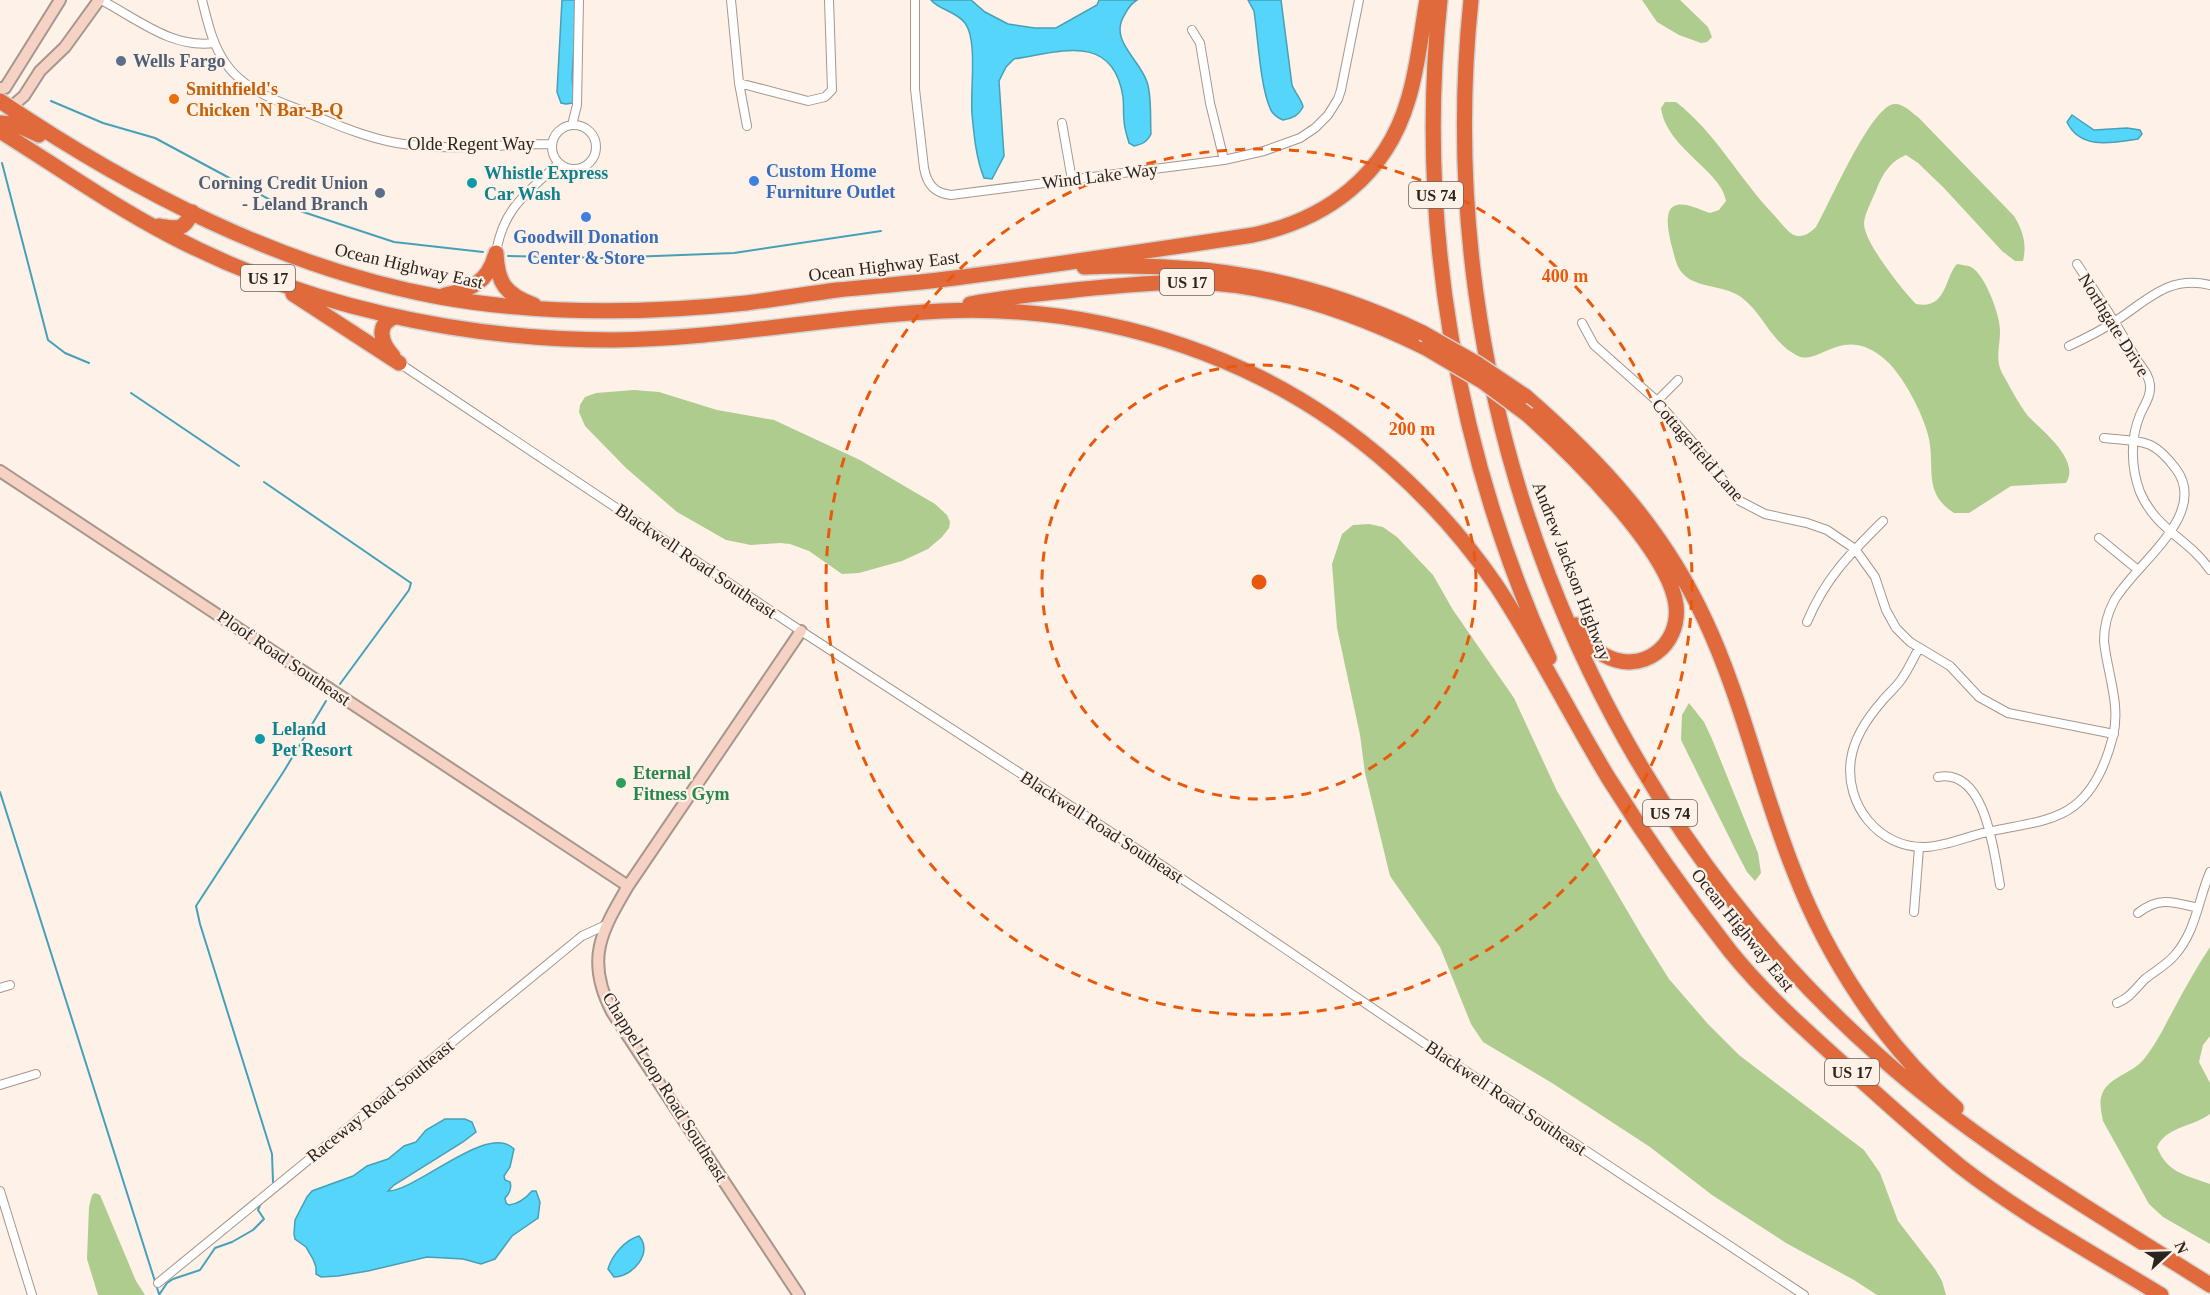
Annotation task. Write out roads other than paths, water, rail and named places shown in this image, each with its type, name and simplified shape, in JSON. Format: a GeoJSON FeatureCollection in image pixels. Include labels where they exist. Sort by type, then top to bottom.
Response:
{"type":"FeatureCollection","features":[{"type":"Feature","properties":{"kind":"highway"},"geometry":{"type":"LineString","coordinates":[[991,273],[1253,235],[1299,222],[1329,206],[1364,178],[1387,148],[1397,130],[1409,99],[1427,0]]}},
{"type":"Feature","properties":{"kind":"highway","name":"US 74"},"geometry":{"type":"LineString","coordinates":[[1440,0],[1435,92],[1436,202],[1444,290],[1461,388],[1490,502],[1532,620],[1569,701],[1609,779]]}},
{"type":"Feature","properties":{"kind":"highway","name":"Andrew Jackson Highway"},"geometry":{"type":"LineString","coordinates":[[1471,0],[1465,71],[1464,130],[1470,249],[1483,345],[1508,453],[1523,505],[1541,558],[1581,654],[1636,759],[1692,846],[1756,930],[1839,1019],[1877,1054],[1964,1125],[2027,1168]]}},
{"type":"Feature","properties":{"kind":"highway","name":"Ocean Highway East"},"geometry":{"type":"LineString","coordinates":[[4,106],[107,167],[237,234],[294,257],[438,297],[511,307],[625,312],[708,306],[991,273]]}},
{"type":"Feature","properties":{"kind":"highway"},"geometry":{"type":"LineString","coordinates":[[0,123],[15,124],[107,167]]}},
{"type":"Feature","properties":{"kind":"highway","name":"US 17"},"geometry":{"type":"LineString","coordinates":[[4,137],[147,223],[197,249],[321,297],[395,317],[450,327],[516,335],[615,340],[675,337],[938,311],[999,298],[1111,286],[1167,282],[1213,283],[1265,291],[1312,302],[1425,341],[1476,363],[1524,396],[1608,474],[1666,551],[1695,598],[1734,688],[1794,872],[1825,939],[1858,994],[1890,1038],[1928,1081],[1959,1111],[2027,1168]]}},
{"type":"Feature","properties":{"kind":"highway"},"geometry":{"type":"LineString","coordinates":[[147,223],[177,228],[188,221],[192,212]]}},
{"type":"Feature","properties":{"kind":"highway"},"geometry":{"type":"LineString","coordinates":[[438,297],[467,290],[480,283],[493,265],[496,253]]}},
{"type":"Feature","properties":{"kind":"highway"},"geometry":{"type":"LineString","coordinates":[[496,253],[498,274],[502,284],[510,293],[531,304],[551,310]]}},
{"type":"Feature","properties":{"kind":"highway","name":"US 17"},"geometry":{"type":"LineString","coordinates":[[991,273],[1121,265],[1218,270],[1277,281],[1334,296],[1380,313],[1425,341]]}},
{"type":"Feature","properties":{"kind":"highway"},"geometry":{"type":"LineString","coordinates":[[270,279],[399,363]]}},
{"type":"Feature","properties":{"kind":"highway"},"geometry":{"type":"LineString","coordinates":[[938,311],[1032,313],[1108,324],[1150,335],[1192,348],[1250,373],[1329,419],[1378,456],[1410,484],[1439,513],[1471,552],[1506,600],[1609,779]]}},
{"type":"Feature","properties":{"kind":"highway"},"geometry":{"type":"LineString","coordinates":[[395,317],[384,323],[381,331],[385,346],[399,363]]}},
{"type":"Feature","properties":{"kind":"highway"},"geometry":{"type":"LineString","coordinates":[[1425,341],[1528,415],[1591,476],[1634,528],[1671,586],[1676,606],[1672,636],[1661,650],[1644,659],[1624,662],[1604,655],[1587,641],[1579,630],[1541,558]]}},
{"type":"Feature","properties":{"kind":"highway","name":"Ocean Highway East"},"geometry":{"type":"LineString","coordinates":[[1609,779],[1669,870],[1768,997],[1965,1170],[2033,1216],[2161,1295]]}},
{"type":"Feature","properties":{"kind":"highway"},"geometry":{"type":"LineString","coordinates":[[2027,1168],[2210,1285]]}},
{"type":"Feature","properties":{"kind":"street"},"geometry":{"type":"LineString","coordinates":[[0,88],[4,88],[60,0]]}},
{"type":"Feature","properties":{"kind":"street"},"geometry":{"type":"LineString","coordinates":[[89,13],[90,0]]}},
{"type":"Feature","properties":{"kind":"street"},"geometry":{"type":"LineString","coordinates":[[4,106],[24,96],[40,71],[65,46],[100,0],[174,39],[192,44],[214,43]]}},
{"type":"Feature","properties":{"kind":"street","name":"Olde Regent Way"},"geometry":{"type":"LineString","coordinates":[[202,0],[214,43],[232,71],[260,93],[316,117],[376,138],[410,145],[437,147],[552,144]]}},
{"type":"Feature","properties":{"kind":"street"},"geometry":{"type":"LineString","coordinates":[[572,125],[577,105],[579,0]]}},
{"type":"Feature","properties":{"kind":"street"},"geometry":{"type":"LineString","coordinates":[[731,0],[739,83],[747,126]]}},
{"type":"Feature","properties":{"kind":"street"},"geometry":{"type":"LineString","coordinates":[[739,83],[808,101],[825,97],[832,90],[829,0]]}},
{"type":"Feature","properties":{"kind":"street","name":"Wind Lake Way"},"geometry":{"type":"LineString","coordinates":[[915,0],[916,108],[924,168],[930,185],[938,192],[951,195],[1224,160],[1264,151],[1299,138],[1315,128],[1328,115],[1338,99],[1359,0]]}},
{"type":"Feature","properties":{"kind":"street"},"geometry":{"type":"LineString","coordinates":[[1192,30],[1200,43],[1208,96],[1224,160]]}},
{"type":"Feature","properties":{"kind":"street"},"geometry":{"type":"LineString","coordinates":[[1062,123],[1072,180]]}},
{"type":"Feature","properties":{"kind":"street"},"geometry":{"type":"LineString","coordinates":[[572,125],[582,126],[589,130],[597,146],[591,162],[581,169],[573,170],[559,163],[552,152],[552,144],[558,131],[572,125]]}},
{"type":"Feature","properties":{"kind":"street","name":"Olde Regent Way"},"geometry":{"type":"LineString","coordinates":[[496,253],[501,231],[510,212],[524,195],[559,163]]}},
{"type":"Feature","properties":{"kind":"street","name":"Northgate Drive"},"geometry":{"type":"LineString","coordinates":[[2077,264],[2115,321],[2150,382],[2149,396],[2139,417],[2133,441],[2133,461],[2141,493],[2153,514],[2170,532],[2197,554],[2210,570]]}},
{"type":"Feature","properties":{"kind":"street"},"geometry":{"type":"LineString","coordinates":[[2068,346],[2115,321],[2144,299],[2165,287],[2195,283],[2210,285]]}},
{"type":"Feature","properties":{"kind":"street","name":"Cottagefield Lane"},"geometry":{"type":"LineString","coordinates":[[1582,323],[1594,345],[1657,401],[1740,501],[1765,514],[1827,530],[1855,549],[1875,577],[1886,610],[1896,628],[1919,648],[1944,661],[1979,697],[1997,708],[2017,715],[2114,734]]}},
{"type":"Feature","properties":{"kind":"street","name":"Blackwell Road Southeast"},"geometry":{"type":"LineString","coordinates":[[399,363],[801,631],[1163,866],[1804,1295]]}},
{"type":"Feature","properties":{"kind":"street"},"geometry":{"type":"LineString","coordinates":[[1657,401],[1678,380]]}},
{"type":"Feature","properties":{"kind":"street"},"geometry":{"type":"LineString","coordinates":[[1919,648],[1902,679],[1878,705],[1862,729],[1854,748],[1850,768],[1852,791],[1867,820],[1892,840],[1919,848],[1938,846],[1989,831],[2048,819],[2074,806],[2093,786],[2114,734],[2115,706],[2105,651],[2104,630],[2109,611],[2114,601],[2170,532],[2183,509],[2186,495],[2183,480],[2161,450],[2146,443],[2104,438]]}},
{"type":"Feature","properties":{"kind":"street","name":"Ploof Road Southeast"},"geometry":{"type":"LineString","coordinates":[[1,473],[627,886]]}},
{"type":"Feature","properties":{"kind":"street"},"geometry":{"type":"LineString","coordinates":[[1807,622],[1826,583],[1883,521]]}},
{"type":"Feature","properties":{"kind":"street"},"geometry":{"type":"LineString","coordinates":[[2098,538],[2138,570]]}},
{"type":"Feature","properties":{"kind":"street","name":"Chappel Loop Road Southeast"},"geometry":{"type":"LineString","coordinates":[[799,1295],[604,997],[598,971],[598,954],[606,925],[627,886],[801,631]]}},
{"type":"Feature","properties":{"kind":"street"},"geometry":{"type":"LineString","coordinates":[[1938,777],[1955,778],[1968,786],[1978,801],[1989,831],[2000,885]]}},
{"type":"Feature","properties":{"kind":"street"},"geometry":{"type":"LineString","coordinates":[[1914,912],[1919,848]]}},
{"type":"Feature","properties":{"kind":"street"},"geometry":{"type":"LineString","coordinates":[[2117,1003],[2129,996],[2176,955],[2189,935],[2210,872]]}},
{"type":"Feature","properties":{"kind":"street"},"geometry":{"type":"LineString","coordinates":[[2138,913],[2158,902],[2172,902],[2198,908]]}},
{"type":"Feature","properties":{"kind":"street","name":"Raceway Road Southeast"},"geometry":{"type":"LineString","coordinates":[[158,1283],[582,936],[606,925]]}},
{"type":"Feature","properties":{"kind":"street"},"geometry":{"type":"LineString","coordinates":[[0,988],[10,985]]}},
{"type":"Feature","properties":{"kind":"street"},"geometry":{"type":"LineString","coordinates":[[0,1085],[36,1074]]}},
{"type":"Feature","properties":{"kind":"street"},"geometry":{"type":"LineString","coordinates":[[0,1191],[32,1295]]}},
{"type":"Feature","properties":{"kind":"water"},"geometry":{"type":"Polygon","coordinates":[[[562,0],[577,0],[572,79],[575,98],[573,103],[566,104],[561,103],[557,92],[562,0]]]}},
{"type":"Feature","properties":{"kind":"water"},"geometry":{"type":"Polygon","coordinates":[[[931,0],[971,0],[985,12],[1008,24],[1056,28],[1097,5],[1099,0],[1137,0],[1125,14],[1120,32],[1122,41],[1143,73],[1149,88],[1151,134],[1146,141],[1140,144],[1134,146],[1129,143],[1124,126],[1123,97],[1117,76],[1108,63],[1096,55],[1082,51],[1066,51],[1014,59],[1006,67],[999,81],[1004,156],[992,179],[984,178],[977,154],[973,122],[972,53],[969,31],[961,19],[931,0]]]}},
{"type":"Feature","properties":{"kind":"water"},"geometry":{"type":"Polygon","coordinates":[[[1248,0],[1281,0],[1292,85],[1303,107],[1297,115],[1290,118],[1281,119],[1270,108],[1262,74],[1254,11],[1248,0]]]}},
{"type":"Feature","properties":{"kind":"water"},"geometry":{"type":"Polygon","coordinates":[[[2072,115],[2094,130],[2127,128],[2140,130],[2142,134],[2138,139],[2118,142],[2088,141],[2073,131],[2067,122],[2072,115]]]}},
{"type":"Feature","properties":{"kind":"water"},"geometry":{"type":"Polygon","coordinates":[[[445,1119],[465,1119],[472,1122],[476,1132],[388,1191],[416,1181],[470,1150],[487,1144],[502,1143],[514,1149],[510,1167],[504,1176],[505,1180],[511,1184],[510,1191],[505,1198],[506,1203],[509,1205],[516,1203],[532,1191],[536,1191],[540,1202],[538,1218],[512,1236],[495,1259],[481,1264],[463,1259],[427,1257],[338,1276],[321,1277],[316,1274],[313,1259],[306,1247],[295,1239],[294,1234],[295,1220],[307,1197],[312,1191],[353,1176],[367,1166],[388,1159],[404,1146],[416,1142],[426,1130],[445,1119]]]}},
{"type":"Feature","properties":{"kind":"water"},"geometry":{"type":"Polygon","coordinates":[[[639,1236],[644,1250],[639,1263],[628,1273],[614,1277],[608,1269],[613,1258],[624,1245],[639,1236]]]}},
{"type":"Feature","properties":{"kind":"waterway"},"geometry":{"type":"LineString","coordinates":[[51,101],[103,123],[155,138],[276,203],[394,242],[483,252]]}},
{"type":"Feature","properties":{"kind":"waterway"},"geometry":{"type":"LineString","coordinates":[[2,163],[48,340],[65,353],[89,363]]}},
{"type":"Feature","properties":{"kind":"waterway"},"geometry":{"type":"LineString","coordinates":[[508,256],[603,258],[734,253],[881,231]]}},
{"type":"Feature","properties":{"kind":"waterway"},"geometry":{"type":"LineString","coordinates":[[131,393],[239,466]]}},
{"type":"Feature","properties":{"kind":"waterway"},"geometry":{"type":"LineString","coordinates":[[264,482],[411,583],[409,590],[340,684]]}},
{"type":"Feature","properties":{"kind":"waterway"},"geometry":{"type":"LineString","coordinates":[[273,1182],[272,1154],[196,906],[284,771],[326,701]]}},
{"type":"Feature","properties":{"kind":"waterway"},"geometry":{"type":"LineString","coordinates":[[0,792],[159,1294]]}},
{"type":"Feature","properties":{"kind":"waterway"},"geometry":{"type":"LineString","coordinates":[[159,1295],[167,1283],[173,1279],[200,1270],[215,1248],[232,1242],[253,1230],[264,1219],[258,1210],[261,1203]]}},
{"type":"Feature","properties":{"kind":"place","name":"Wells Fargo"},"geometry":{"type":"Point","coordinates":[121,61]}},
{"type":"Feature","properties":{"kind":"place","name":"Smithfield's Chicken 'N Bar-B-Q"},"geometry":{"type":"Point","coordinates":[174,99]}},
{"type":"Feature","properties":{"kind":"place","name":"Custom Home Furniture Outlet"},"geometry":{"type":"Point","coordinates":[754,181]}},
{"type":"Feature","properties":{"kind":"place","name":"Whistle Express Car Wash"},"geometry":{"type":"Point","coordinates":[472,183]}},
{"type":"Feature","properties":{"kind":"place","name":"Corning Credit Union - Leland Branch"},"geometry":{"type":"Point","coordinates":[380,193]}},
{"type":"Feature","properties":{"kind":"place","name":"Goodwill Donation Center & Store"},"geometry":{"type":"Point","coordinates":[586,217]}},
{"type":"Feature","properties":{"kind":"place","name":"Leland Pet Resort"},"geometry":{"type":"Point","coordinates":[260,739]}},
{"type":"Feature","properties":{"kind":"place","name":"Eternal Fitness Gym"},"geometry":{"type":"Point","coordinates":[621,783]}}]}
